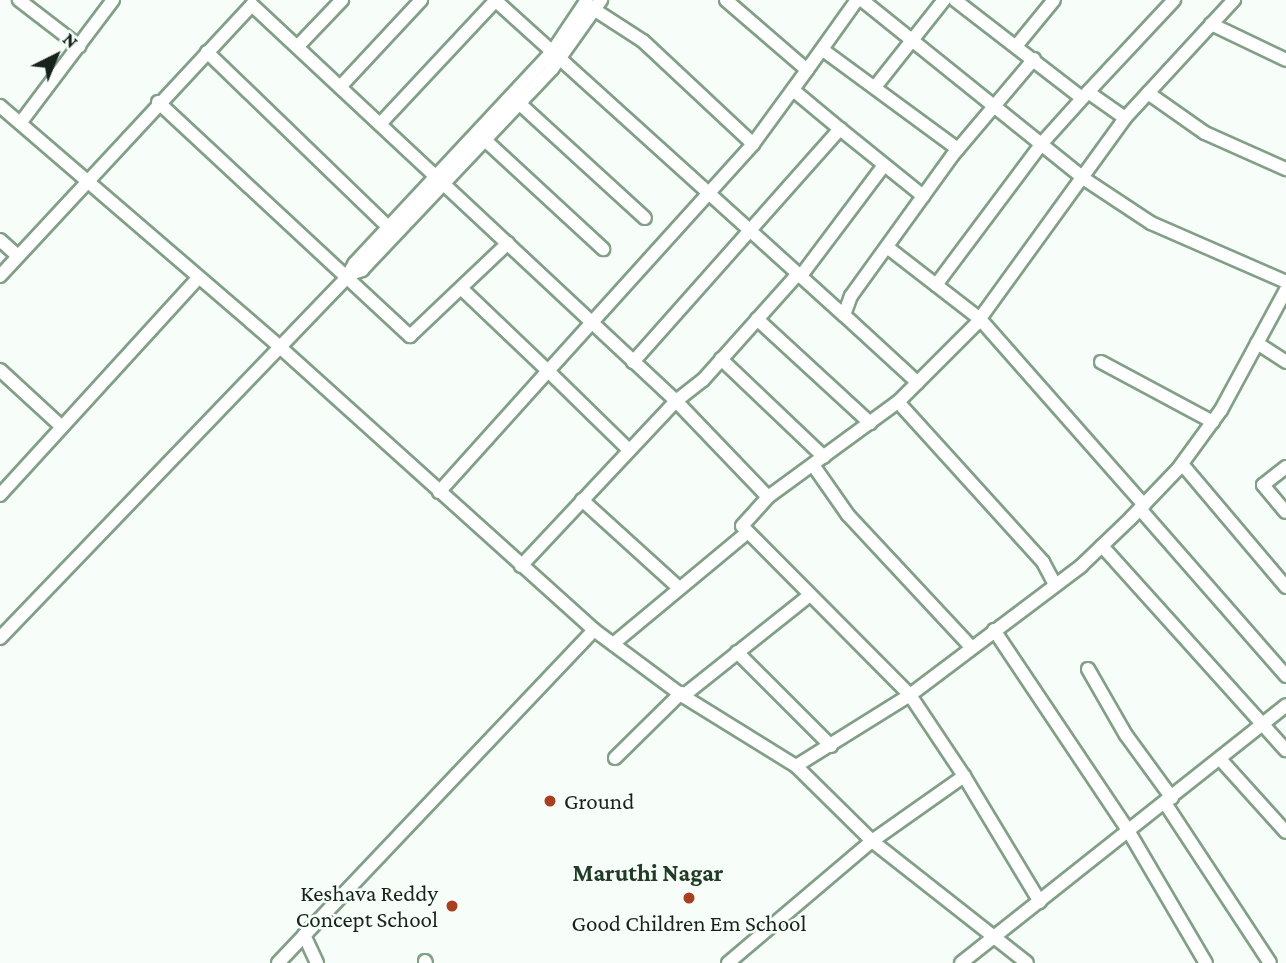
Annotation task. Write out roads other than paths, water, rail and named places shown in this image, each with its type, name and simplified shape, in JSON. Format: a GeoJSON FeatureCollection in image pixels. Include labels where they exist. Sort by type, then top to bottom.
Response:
{"type":"FeatureCollection","features":[{"type":"Feature","properties":{"kind":"street"},"geometry":{"type":"LineString","coordinates":[[19,0],[79,46]]}},
{"type":"Feature","properties":{"kind":"street"},"geometry":{"type":"LineString","coordinates":[[21,122],[113,0]]}},
{"type":"Feature","properties":{"kind":"street"},"geometry":{"type":"LineString","coordinates":[[298,46],[342,0]]}},
{"type":"Feature","properties":{"kind":"street"},"geometry":{"type":"LineString","coordinates":[[340,88],[421,0]]}},
{"type":"Feature","properties":{"kind":"street"},"geometry":{"type":"LineString","coordinates":[[380,124],[496,0],[918,383]]}},
{"type":"Feature","properties":{"kind":"street"},"geometry":{"type":"LineString","coordinates":[[726,0],[807,70]]}},
{"type":"Feature","properties":{"kind":"street"},"geometry":{"type":"LineString","coordinates":[[439,492],[753,144],[860,0],[1042,142],[1083,178],[1151,223],[1286,282]]}},
{"type":"Feature","properties":{"kind":"street"},"geometry":{"type":"LineString","coordinates":[[875,87],[944,0]]}},
{"type":"Feature","properties":{"kind":"street"},"geometry":{"type":"LineString","coordinates":[[955,0],[1085,95],[1125,118]]}},
{"type":"Feature","properties":{"kind":"street"},"geometry":{"type":"LineString","coordinates":[[1017,45],[1054,0]]}},
{"type":"Feature","properties":{"kind":"street"},"geometry":{"type":"LineString","coordinates":[[936,285],[1042,142],[1174,0]]}},
{"type":"Feature","properties":{"kind":"street"},"geometry":{"type":"LineString","coordinates":[[1040,902],[964,776],[911,695],[742,526],[768,497],[898,402],[980,319],[1027,247],[1083,178],[1125,118],[1234,0]]}},
{"type":"Feature","properties":{"kind":"street"},"geometry":{"type":"LineString","coordinates":[[0,276],[86,179],[255,3],[340,88],[676,401],[768,497]]}},
{"type":"Feature","properties":{"kind":"street"},"geometry":{"type":"LineString","coordinates":[[0,639],[281,348],[389,228],[520,104],[595,3],[643,41],[753,144]]}},
{"type":"Feature","properties":{"kind":"street"},"geometry":{"type":"LineString","coordinates":[[1211,24],[1286,60]]}},
{"type":"Feature","properties":{"kind":"street"},"geometry":{"type":"LineString","coordinates":[[824,50],[958,149]]}},
{"type":"Feature","properties":{"kind":"street"},"geometry":{"type":"LineString","coordinates":[[206,52],[389,228]]}},
{"type":"Feature","properties":{"kind":"street"},"geometry":{"type":"LineString","coordinates":[[348,276],[362,270],[556,56]]}},
{"type":"Feature","properties":{"kind":"street"},"geometry":{"type":"LineString","coordinates":[[844,316],[923,196],[958,149],[1034,59]]}},
{"type":"Feature","properties":{"kind":"street"},"geometry":{"type":"LineString","coordinates":[[793,90],[923,196]]}},
{"type":"Feature","properties":{"kind":"street"},"geometry":{"type":"LineString","coordinates":[[1148,93],[1205,133],[1286,169]]}},
{"type":"Feature","properties":{"kind":"street"},"geometry":{"type":"LineString","coordinates":[[158,102],[410,336],[509,243]]}},
{"type":"Feature","properties":{"kind":"street"},"geometry":{"type":"LineString","coordinates":[[520,104],[645,218]]}},
{"type":"Feature","properties":{"kind":"street"},"geometry":{"type":"LineString","coordinates":[[0,106],[197,279],[281,348],[594,631],[682,694],[796,766],[872,841],[1027,963]]}},
{"type":"Feature","properties":{"kind":"street"},"geometry":{"type":"LineString","coordinates":[[633,362],[752,234],[840,129]]}},
{"type":"Feature","properties":{"kind":"street"},"geometry":{"type":"LineString","coordinates":[[485,140],[603,249]]}},
{"type":"Feature","properties":{"kind":"street"},"geometry":{"type":"LineString","coordinates":[[521,566],[798,276],[884,165]]}},
{"type":"Feature","properties":{"kind":"street"},"geometry":{"type":"LineString","coordinates":[[0,240],[18,256]]}},
{"type":"Feature","properties":{"kind":"street"},"geometry":{"type":"LineString","coordinates":[[887,247],[980,319],[1286,677]]}},
{"type":"Feature","properties":{"kind":"street"},"geometry":{"type":"LineString","coordinates":[[0,495],[197,279]]}},
{"type":"Feature","properties":{"kind":"street"},"geometry":{"type":"LineString","coordinates":[[462,289],[629,450]]}},
{"type":"Feature","properties":{"kind":"street"},"geometry":{"type":"LineString","coordinates":[[796,766],[911,695],[1102,546],[1182,464],[1213,422],[1286,290]]}},
{"type":"Feature","properties":{"kind":"street"},"geometry":{"type":"LineString","coordinates":[[757,319],[870,423]]}},
{"type":"Feature","properties":{"kind":"street"},"geometry":{"type":"LineString","coordinates":[[1257,343],[1286,362]]}},
{"type":"Feature","properties":{"kind":"street"},"geometry":{"type":"LineString","coordinates":[[721,359],[819,461],[848,515],[971,648]]}},
{"type":"Feature","properties":{"kind":"street"},"geometry":{"type":"LineString","coordinates":[[1101,362],[1213,422]]}},
{"type":"Feature","properties":{"kind":"street"},"geometry":{"type":"LineString","coordinates":[[0,370],[62,427]]}},
{"type":"Feature","properties":{"kind":"street"},"geometry":{"type":"LineString","coordinates":[[898,402],[1043,562],[1054,583]]}},
{"type":"Feature","properties":{"kind":"street"},"geometry":{"type":"LineString","coordinates":[[1182,464],[1286,587]]}},
{"type":"Feature","properties":{"kind":"street"},"geometry":{"type":"LineString","coordinates":[[1286,467],[1263,485],[1286,512]]}},
{"type":"Feature","properties":{"kind":"street"},"geometry":{"type":"LineString","coordinates":[[582,500],[679,588]]}},
{"type":"Feature","properties":{"kind":"street"},"geometry":{"type":"LineString","coordinates":[[613,644],[748,532]]}},
{"type":"Feature","properties":{"kind":"street"},"geometry":{"type":"LineString","coordinates":[[1102,546],[1286,750]]}},
{"type":"Feature","properties":{"kind":"street"},"geometry":{"type":"LineString","coordinates":[[615,758],[682,694],[810,595]]}},
{"type":"Feature","properties":{"kind":"street"},"geometry":{"type":"LineString","coordinates":[[994,630],[1129,832],[1206,963]]}},
{"type":"Feature","properties":{"kind":"street"},"geometry":{"type":"LineString","coordinates":[[278,963],[594,631]]}},
{"type":"Feature","properties":{"kind":"street"},"geometry":{"type":"LineString","coordinates":[[737,652],[831,746]]}},
{"type":"Feature","properties":{"kind":"street"},"geometry":{"type":"LineString","coordinates":[[1088,669],[1126,735],[1270,963]]}},
{"type":"Feature","properties":{"kind":"street"},"geometry":{"type":"LineString","coordinates":[[961,963],[1286,705]]}},
{"type":"Feature","properties":{"kind":"street"},"geometry":{"type":"LineString","coordinates":[[1220,759],[1286,832]]}},
{"type":"Feature","properties":{"kind":"street"},"geometry":{"type":"LineString","coordinates":[[728,963],[872,841],[964,776]]}},
{"type":"Feature","properties":{"kind":"street"},"geometry":{"type":"LineString","coordinates":[[304,935],[317,963]]}},
{"type":"Feature","properties":{"kind":"place","name":"Ground"},"geometry":{"type":"Point","coordinates":[550,801]}},
{"type":"Feature","properties":{"kind":"place","name":"Good Children Em School"},"geometry":{"type":"Point","coordinates":[689,898]}},
{"type":"Feature","properties":{"kind":"place","name":"Keshava Reddy Concept School"},"geometry":{"type":"Point","coordinates":[452,906]}},
{"type":"Feature","properties":{"kind":"district","name":"Maruthi Nagar"},"geometry":{"type":"Point","coordinates":[648,873]}}]}
